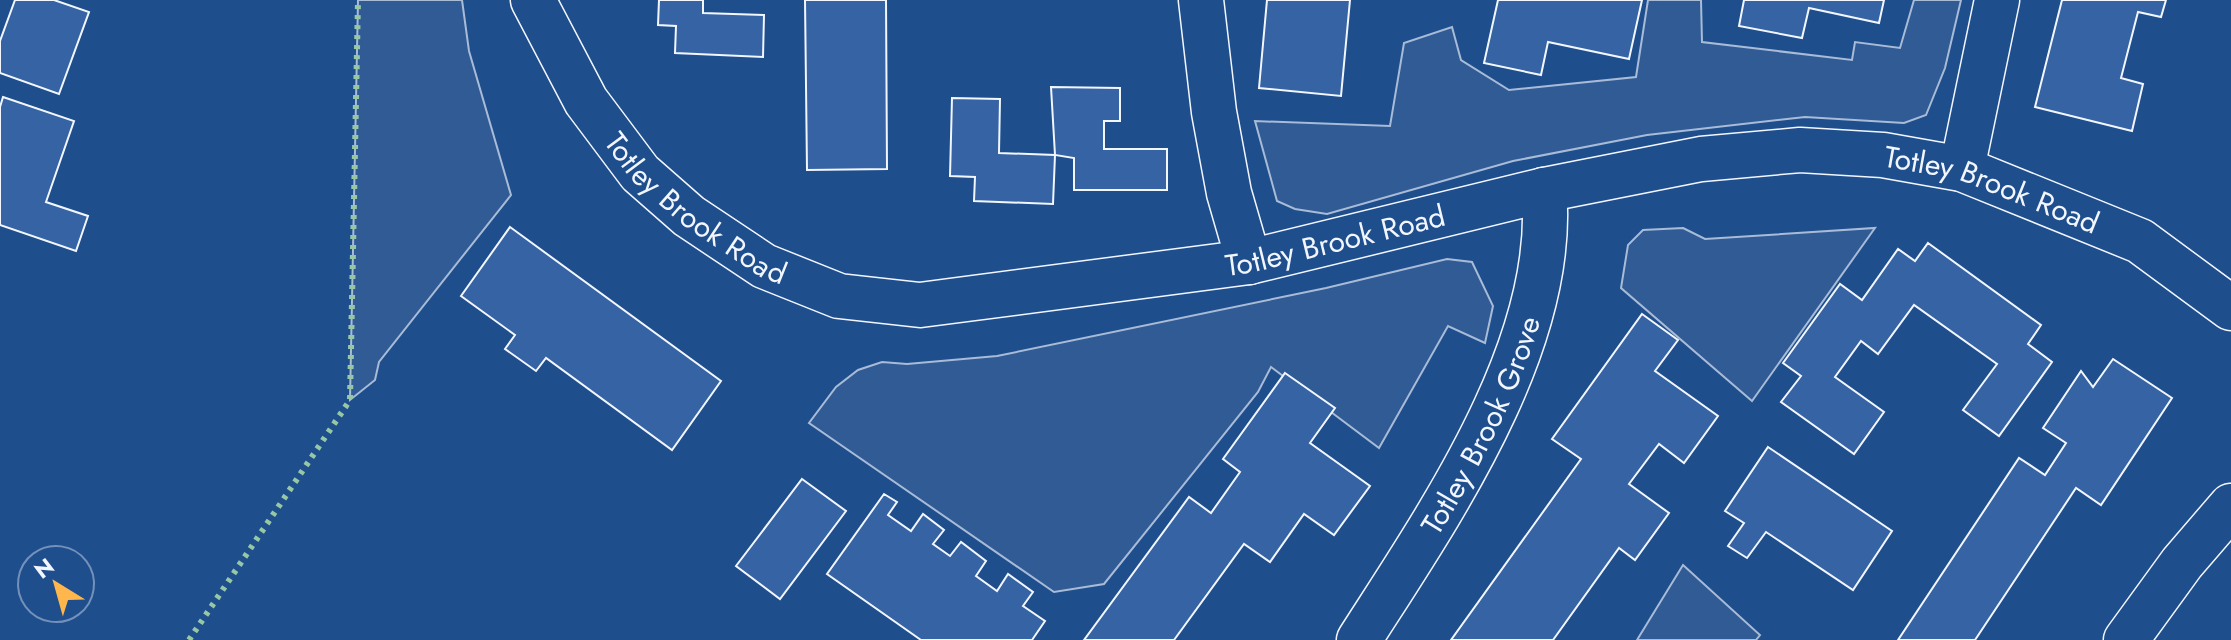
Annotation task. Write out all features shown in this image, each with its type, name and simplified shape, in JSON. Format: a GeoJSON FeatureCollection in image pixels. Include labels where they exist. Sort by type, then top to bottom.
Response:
{"type":"FeatureCollection","features":[{"type":"Feature","properties":{"kind":"street","name":"Totley Brook Road"},"geometry":{"type":"LineString","coordinates":[[533,0],[586,101],[640,173],[689,216],[764,266],[839,296],[920,305],[1249,262],[1544,190],[1701,159],[1800,150],[1883,155],[1962,169],[2140,241],[2231,308]]}},
{"type":"Feature","properties":{"kind":"street"},"geometry":{"type":"LineString","coordinates":[[1201,0],[1214,112],[1229,193],[1249,262]]}},
{"type":"Feature","properties":{"kind":"street"},"geometry":{"type":"LineString","coordinates":[[1962,169],[1997,0]]}},
{"type":"Feature","properties":{"kind":"street","name":"Totley Brook Grove"},"geometry":{"type":"LineString","coordinates":[[1359,640],[1440,513],[1503,392],[1538,287],[1547,224],[1544,190]]}},
{"type":"Feature","properties":{"kind":"street"},"geometry":{"type":"LineString","coordinates":[[2126,640],[2182,563],[2231,506]]}},
{"type":"Feature","properties":{"kind":"shaded area"},"geometry":{"type":"Polygon","coordinates":[[[358,0],[462,0],[469,51],[511,195],[379,362],[375,380],[350,400],[358,0]]]}},
{"type":"Feature","properties":{"kind":"shaded area"},"geometry":{"type":"Polygon","coordinates":[[[1648,0],[1701,0],[1702,42],[1852,60],[1855,42],[1900,48],[1914,0],[1961,0],[1945,68],[1926,115],[1904,123],[1805,117],[1647,135],[1513,161],[1327,214],[1295,209],[1277,201],[1255,121],[1390,126],[1404,43],[1452,27],[1461,60],[1509,90],[1636,77],[1648,0]]]}},
{"type":"Feature","properties":{"kind":"shaded area"},"geometry":{"type":"Polygon","coordinates":[[[1683,228],[1705,239],[1875,228],[1752,401],[1621,288],[1628,245],[1643,230],[1683,228]]]}},
{"type":"Feature","properties":{"kind":"shaded area"},"geometry":{"type":"Polygon","coordinates":[[[1447,259],[1472,262],[1493,306],[1485,343],[1448,326],[1379,448],[1271,367],[1258,392],[1104,584],[1054,592],[809,423],[836,387],[858,370],[882,362],[907,364],[997,356],[1326,288],[1447,259]]]}},
{"type":"Feature","properties":{"kind":"shaded area"},"geometry":{"type":"Polygon","coordinates":[[[1683,565],[1760,635],[1756,640],[1637,640],[1683,565]]]}},
{"type":"Feature","properties":{"kind":"building"},"geometry":{"type":"Polygon","coordinates":[[[15,0],[54,0],[89,12],[59,94],[0,73],[0,41],[15,0]]]}},
{"type":"Feature","properties":{"kind":"building"},"geometry":{"type":"Polygon","coordinates":[[[659,0],[703,0],[703,13],[764,15],[763,57],[675,53],[676,26],[658,25],[659,0]]]}},
{"type":"Feature","properties":{"kind":"building"},"geometry":{"type":"Polygon","coordinates":[[[805,0],[886,0],[887,169],[807,170],[805,0]]]}},
{"type":"Feature","properties":{"kind":"building"},"geometry":{"type":"Polygon","coordinates":[[[1267,0],[1350,0],[1341,96],[1259,88],[1267,0]]]}},
{"type":"Feature","properties":{"kind":"building"},"geometry":{"type":"Polygon","coordinates":[[[1498,0],[1642,0],[1629,59],[1548,42],[1541,75],[1484,63],[1498,0]]]}},
{"type":"Feature","properties":{"kind":"building"},"geometry":{"type":"Polygon","coordinates":[[[1744,0],[1884,0],[1879,23],[1809,8],[1802,38],[1739,26],[1744,0]]]}},
{"type":"Feature","properties":{"kind":"building"},"geometry":{"type":"Polygon","coordinates":[[[2062,0],[2166,0],[2161,17],[2138,12],[2121,78],[2143,84],[2132,131],[2035,107],[2062,0]]]}},
{"type":"Feature","properties":{"kind":"building"},"geometry":{"type":"Polygon","coordinates":[[[1051,87],[1120,88],[1120,121],[1104,121],[1104,149],[1167,149],[1167,190],[1074,190],[1074,158],[1055,155],[1051,87]]]}},
{"type":"Feature","properties":{"kind":"building"},"geometry":{"type":"Polygon","coordinates":[[[3,97],[74,121],[46,202],[88,216],[76,251],[0,225],[0,107],[3,97]]]}},
{"type":"Feature","properties":{"kind":"building"},"geometry":{"type":"Polygon","coordinates":[[[952,98],[1000,99],[999,153],[1055,155],[1053,204],[974,201],[975,177],[950,176],[952,98]]]}},
{"type":"Feature","properties":{"kind":"building"},"geometry":{"type":"Polygon","coordinates":[[[510,227],[721,381],[672,450],[546,358],[536,371],[505,349],[515,335],[461,296],[510,227]]]}},
{"type":"Feature","properties":{"kind":"building"},"geometry":{"type":"Polygon","coordinates":[[[1928,243],[2041,325],[2028,344],[2052,362],[1999,436],[1963,410],[1997,364],[1914,305],[1878,354],[1861,341],[1835,377],[1884,412],[1854,454],[1781,402],[1801,376],[1783,363],[1840,284],[1862,300],[1898,249],[1915,261],[1928,243]]]}},
{"type":"Feature","properties":{"kind":"building"},"geometry":{"type":"Polygon","coordinates":[[[1642,314],[1678,340],[1655,371],[1718,416],[1684,463],[1659,444],[1629,484],[1669,513],[1635,560],[1619,548],[1553,640],[1451,640],[1581,459],[1552,439],[1642,314]]]}},
{"type":"Feature","properties":{"kind":"building"},"geometry":{"type":"Polygon","coordinates":[[[2113,359],[2172,398],[2101,505],[2076,488],[1975,640],[1898,640],[2019,458],[2045,475],[2066,443],[2043,428],[2081,371],[2093,387],[2113,359]]]}},
{"type":"Feature","properties":{"kind":"building"},"geometry":{"type":"Polygon","coordinates":[[[1285,373],[1335,408],[1310,443],[1370,486],[1334,535],[1304,514],[1270,562],[1244,544],[1174,640],[1084,640],[1189,497],[1211,513],[1240,472],[1223,459],[1285,373]]]}},
{"type":"Feature","properties":{"kind":"building"},"geometry":{"type":"Polygon","coordinates":[[[1768,447],[1892,531],[1853,590],[1766,532],[1747,558],[1728,546],[1744,523],[1725,511],[1768,447]]]}},
{"type":"Feature","properties":{"kind":"building"},"geometry":{"type":"Polygon","coordinates":[[[802,479],[846,511],[780,599],[736,566],[802,479]]]}},
{"type":"Feature","properties":{"kind":"building"},"geometry":{"type":"Polygon","coordinates":[[[884,494],[897,502],[888,515],[911,531],[923,514],[944,530],[933,544],[950,556],[961,542],[986,561],[976,576],[997,591],[1008,574],[1033,592],[1023,606],[1045,621],[1032,640],[921,640],[827,574],[884,494]]]}},
{"type":"Feature","properties":{"kind":"hedge"},"geometry":{"type":"LineString","coordinates":[[189,640],[350,400],[358,0]]}}]}
